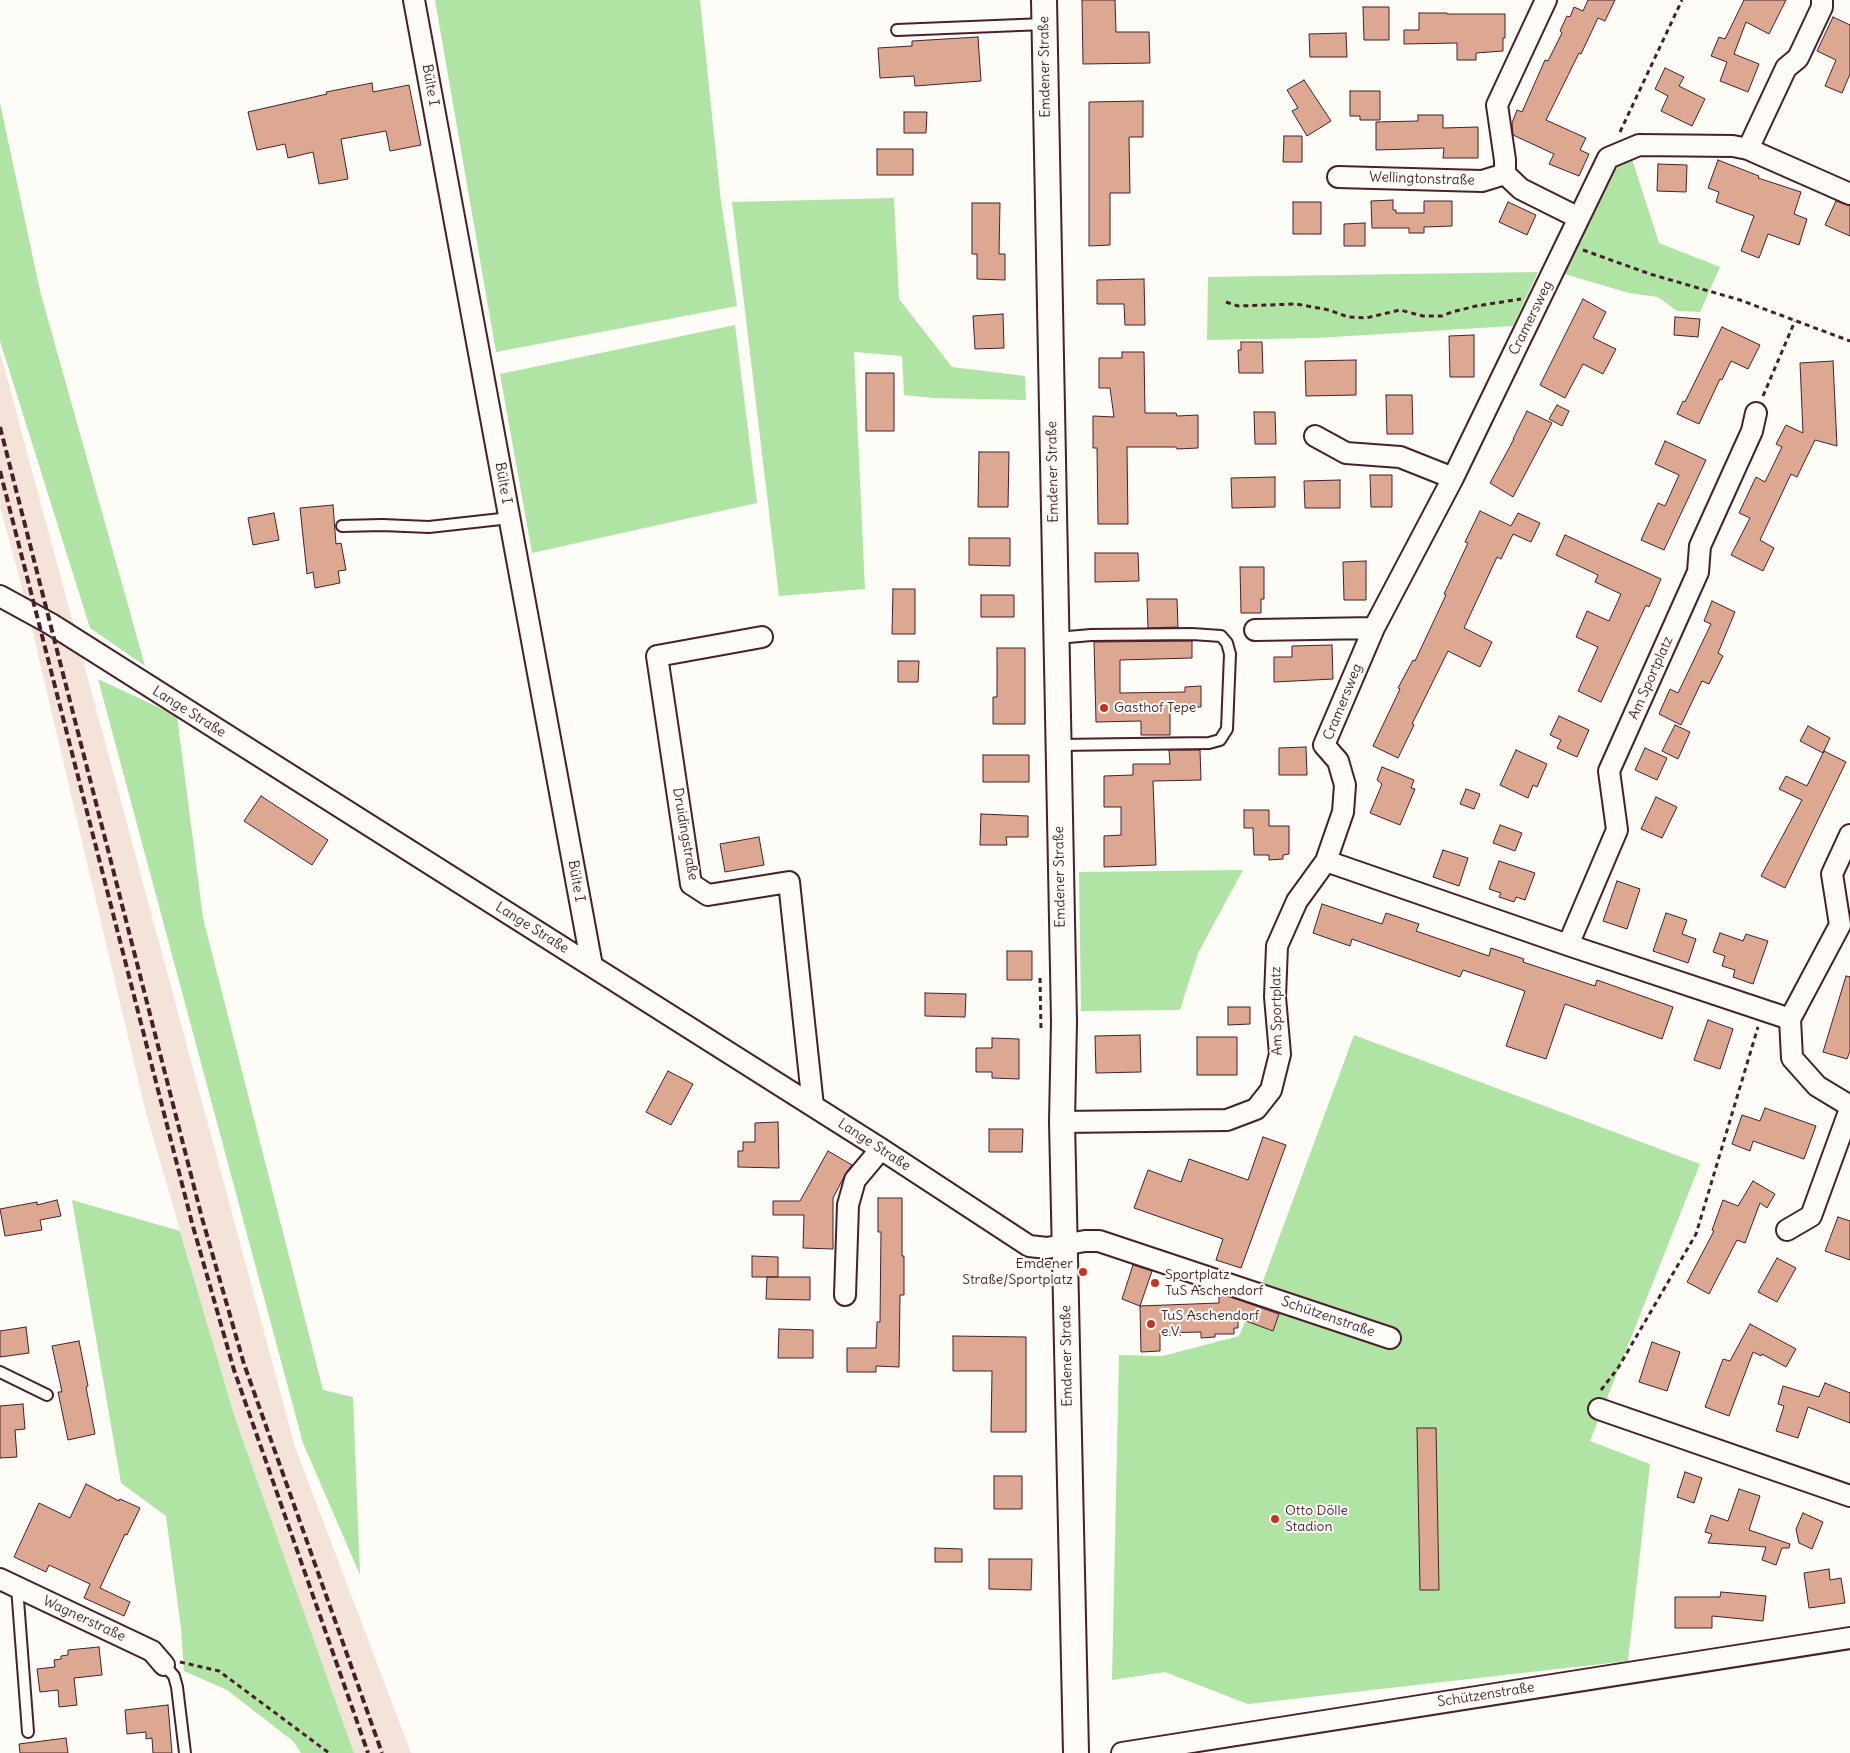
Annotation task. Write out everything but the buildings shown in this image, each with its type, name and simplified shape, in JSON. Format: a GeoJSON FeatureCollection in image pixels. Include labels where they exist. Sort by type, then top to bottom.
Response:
{"type":"FeatureCollection","features":[{"type":"Feature","properties":{"kind":"street","name":"Bülte I"},"geometry":{"type":"LineString","coordinates":[[414,0],[592,966]]}},
{"type":"Feature","properties":{"kind":"street","name":"Emdener Straße"},"geometry":{"type":"LineString","coordinates":[[1044,0],[1057,746],[1064,1021],[1062,1122],[1076,1753]]}},
{"type":"Feature","properties":{"kind":"street"},"geometry":{"type":"LineString","coordinates":[[1546,0],[1497,105],[1505,160],[1505,174],[1521,189],[1579,218]]}},
{"type":"Feature","properties":{"kind":"street"},"geometry":{"type":"LineString","coordinates":[[1748,149],[1786,68],[1798,58],[1822,7],[1822,0]]}},
{"type":"Feature","properties":{"kind":"street"},"geometry":{"type":"LineString","coordinates":[[1608,158],[1639,145],[1733,146],[1748,149],[1850,194]]}},
{"type":"Feature","properties":{"kind":"street","name":"Cramersweg"},"geometry":{"type":"LineString","coordinates":[[1326,861],[1344,812],[1345,785],[1338,761],[1324,745],[1374,628],[1454,478],[1608,158]]}},
{"type":"Feature","properties":{"kind":"street","name":"Wellingtonstraße"},"geometry":{"type":"LineString","coordinates":[[1338,177],[1482,181],[1505,174]]}},
{"type":"Feature","properties":{"kind":"street","name":"Am Sportplatz"},"geometry":{"type":"LineString","coordinates":[[1568,944],[1617,830],[1609,771],[1698,572],[1700,546],[1752,431],[1756,413]]}},
{"type":"Feature","properties":{"kind":"street"},"geometry":{"type":"LineString","coordinates":[[1315,436],[1346,453],[1400,456],[1454,478]]}},
{"type":"Feature","properties":{"kind":"street","name":"Lange Straße"},"geometry":{"type":"LineString","coordinates":[[0,596],[51,624],[813,1106],[1029,1246],[1047,1248],[1065,1246]]}},
{"type":"Feature","properties":{"kind":"street"},"geometry":{"type":"LineString","coordinates":[[1255,630],[1374,628]]}},
{"type":"Feature","properties":{"kind":"street","name":"Druidingstraße"},"geometry":{"type":"LineString","coordinates":[[762,637],[657,656],[691,884],[708,895],[789,882],[813,1106]]}},
{"type":"Feature","properties":{"kind":"street"},"geometry":{"type":"LineString","coordinates":[[1787,1230],[1811,1216],[1850,1108],[1817,1086],[1792,1058],[1790,1019],[1845,927],[1832,874],[1850,835]]}},
{"type":"Feature","properties":{"kind":"street"},"geometry":{"type":"LineString","coordinates":[[1326,861],[1790,1019]]}},
{"type":"Feature","properties":{"kind":"street","name":"Am Sportplatz"},"geometry":{"type":"LineString","coordinates":[[1062,1122],[1227,1120],[1256,1109],[1270,1090],[1280,1054],[1274,997],[1277,946],[1298,901],[1326,861]]}},
{"type":"Feature","properties":{"kind":"street"},"geometry":{"type":"LineString","coordinates":[[845,1295],[848,1205],[855,1180],[880,1149]]}},
{"type":"Feature","properties":{"kind":"street","name":"Schützenstraße"},"geometry":{"type":"LineString","coordinates":[[1065,1246],[1085,1241],[1098,1241],[1390,1338]]}},
{"type":"Feature","properties":{"kind":"street"},"geometry":{"type":"LineString","coordinates":[[1599,1409],[1850,1496]]}},
{"type":"Feature","properties":{"kind":"street","name":"Wagnerstraße"},"geometry":{"type":"LineString","coordinates":[[8,1583],[152,1651],[164,1665]]}},
{"type":"Feature","properties":{"kind":"street","name":"Schützenstraße"},"geometry":{"type":"LineString","coordinates":[[1122,1753],[1850,1638]]}},
{"type":"Feature","properties":{"kind":"lane"},"geometry":{"type":"LineString","coordinates":[[897,30],[1044,24]]}},
{"type":"Feature","properties":{"kind":"lane"},"geometry":{"type":"LineString","coordinates":[[342,526],[429,527],[510,518]]}},
{"type":"Feature","properties":{"kind":"lane"},"geometry":{"type":"LineString","coordinates":[[1056,638],[1091,635],[1192,634],[1221,636],[1228,643],[1230,654],[1227,729],[1220,740],[1209,743],[1057,746]]}},
{"type":"Feature","properties":{"kind":"lane"},"geometry":{"type":"LineString","coordinates":[[0,1372],[47,1395]]}},
{"type":"Feature","properties":{"kind":"lane"},"geometry":{"type":"LineString","coordinates":[[8,1583],[28,1732]]}},
{"type":"Feature","properties":{"kind":"lane"},"geometry":{"type":"LineString","coordinates":[[164,1665],[174,1676],[177,1687],[185,1753]]}},
{"type":"Feature","properties":{"kind":"path"},"geometry":{"type":"LineString","coordinates":[[1608,158],[1682,0]]}},
{"type":"Feature","properties":{"kind":"path"},"geometry":{"type":"LineString","coordinates":[[1567,243],[1611,261],[1740,300],[1850,341]]}},
{"type":"Feature","properties":{"kind":"path"},"geometry":{"type":"LineString","coordinates":[[1226,302],[1238,306],[1296,304],[1329,310],[1348,317],[1366,318],[1400,310],[1416,315],[1442,316],[1476,306],[1522,298],[1538,302]]}},
{"type":"Feature","properties":{"kind":"path"},"geometry":{"type":"LineString","coordinates":[[1756,413],[1795,321]]}},
{"type":"Feature","properties":{"kind":"path"},"geometry":{"type":"LineString","coordinates":[[1599,1409],[1597,1395],[1618,1368],[1696,1234],[1763,1010]]}},
{"type":"Feature","properties":{"kind":"path"},"geometry":{"type":"LineString","coordinates":[[164,1665],[183,1662],[219,1672],[329,1753]]}},
{"type":"Feature","properties":{"kind":"shaded area"},"geometry":{"type":"Polygon","coordinates":[[[0,352],[295,1447],[411,1753],[354,1753],[235,1418],[146,1113],[25,599],[0,506],[0,352]]]}},
{"type":"Feature","properties":{"kind":"green space"},"geometry":{"type":"Polygon","coordinates":[[[435,0],[700,0],[721,202],[737,306],[496,352],[435,0]]]}},
{"type":"Feature","properties":{"kind":"green space"},"geometry":{"type":"Polygon","coordinates":[[[0,103],[40,291],[145,666],[90,628],[0,341],[0,103]]]}},
{"type":"Feature","properties":{"kind":"green space"},"geometry":{"type":"Polygon","coordinates":[[[1631,156],[1659,243],[1720,267],[1700,312],[1677,311],[1658,297],[1629,293],[1561,273],[1615,165],[1631,156]]]}},
{"type":"Feature","properties":{"kind":"green space"},"geometry":{"type":"Polygon","coordinates":[[[894,198],[899,299],[952,367],[1025,376],[1026,400],[934,398],[904,395],[902,356],[854,352],[865,589],[779,596],[732,202],[894,198]]]}},
{"type":"Feature","properties":{"kind":"green space"},"geometry":{"type":"Polygon","coordinates":[[[1538,272],[1513,326],[1317,338],[1207,340],[1208,277],[1538,272]]]}},
{"type":"Feature","properties":{"kind":"green space"},"geometry":{"type":"Polygon","coordinates":[[[735,325],[757,503],[532,553],[500,374],[735,325]]]}},
{"type":"Feature","properties":{"kind":"green space"},"geometry":{"type":"Polygon","coordinates":[[[98,679],[177,716],[203,918],[323,1390],[353,1397],[360,1575],[303,1443],[98,679]]]}},
{"type":"Feature","properties":{"kind":"green space"},"geometry":{"type":"Polygon","coordinates":[[[1243,870],[1198,953],[1180,1010],[1081,1011],[1079,872],[1243,870]]]}},
{"type":"Feature","properties":{"kind":"green space"},"geometry":{"type":"Polygon","coordinates":[[[1354,1035],[1700,1164],[1590,1441],[1650,1464],[1628,1661],[1248,1704],[1165,1672],[1112,1680],[1119,1355],[1163,1356],[1239,1336],[1263,1281],[1354,1035]]]}},
{"type":"Feature","properties":{"kind":"green space"},"geometry":{"type":"Polygon","coordinates":[[[72,1200],[180,1231],[235,1418],[354,1753],[301,1753],[293,1741],[227,1690],[184,1671],[181,1628],[166,1516],[121,1483],[72,1200]]]}},
{"type":"Feature","properties":{"kind":"railway"},"geometry":{"type":"LineString","coordinates":[[0,427],[202,1218],[244,1364],[382,1753]]}},
{"type":"Feature","properties":{"kind":"railway"},"geometry":{"type":"LineString","coordinates":[[0,471],[192,1223],[234,1370],[368,1753]]}},
{"type":"Feature","properties":{"kind":"place","name":"Gasthof Tepe"},"geometry":{"type":"Point","coordinates":[1104,708]}},
{"type":"Feature","properties":{"kind":"place","name":"Emdener Straße/Sportplatz"},"geometry":{"type":"Point","coordinates":[1083,1272]}},
{"type":"Feature","properties":{"kind":"place","name":"Sportplatz TuS Aschendorf"},"geometry":{"type":"Point","coordinates":[1155,1283]}},
{"type":"Feature","properties":{"kind":"place","name":"TuS Aschendorf e.V."},"geometry":{"type":"Point","coordinates":[1151,1324]}},
{"type":"Feature","properties":{"kind":"place","name":"Otto Dölle Stadion"},"geometry":{"type":"Point","coordinates":[1275,1519]}}]}
